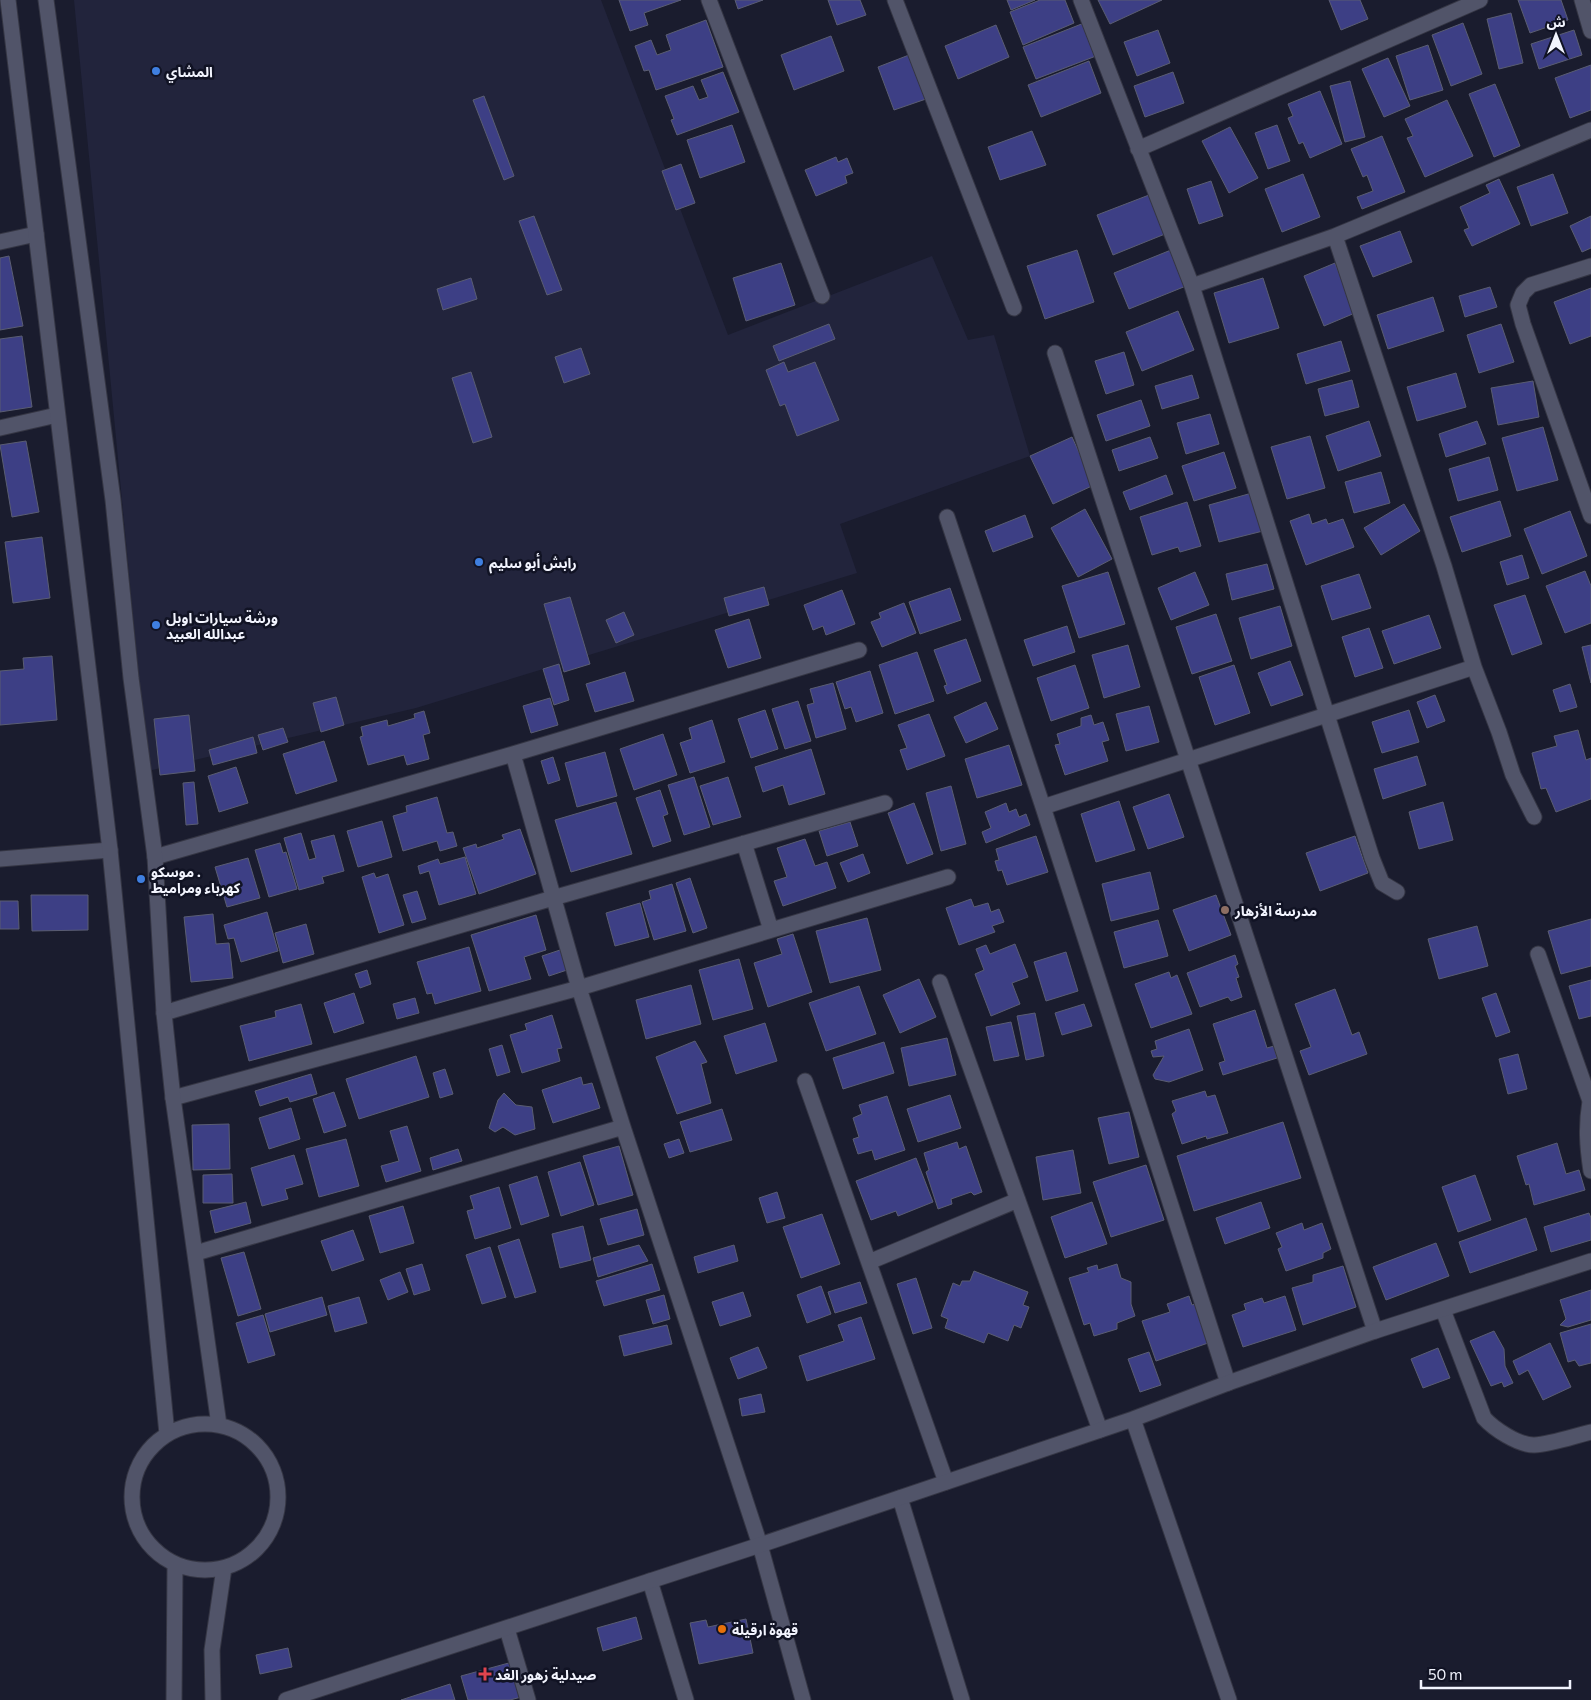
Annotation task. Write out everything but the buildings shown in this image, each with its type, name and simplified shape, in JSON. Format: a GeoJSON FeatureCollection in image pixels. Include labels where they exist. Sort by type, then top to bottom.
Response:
{"type":"FeatureCollection","features":[{"type":"Feature","properties":{"kind":"street"},"geometry":{"type":"LineString","coordinates":[[8,0],[110,850],[167,1434]]}},
{"type":"Feature","properties":{"kind":"street"},"geometry":{"type":"LineString","coordinates":[[46,0],[112,491],[131,678],[155,857],[164,1013],[173,1098],[219,1426]]}},
{"type":"Feature","properties":{"kind":"street"},"geometry":{"type":"LineString","coordinates":[[709,0],[822,296]]}},
{"type":"Feature","properties":{"kind":"street"},"geometry":{"type":"LineString","coordinates":[[895,0],[1014,308]]}},
{"type":"Feature","properties":{"kind":"street"},"geometry":{"type":"LineString","coordinates":[[1081,0],[1192,286],[1372,858],[1382,883],[1397,892]]}},
{"type":"Feature","properties":{"kind":"street"},"geometry":{"type":"LineString","coordinates":[[1138,149],[1480,0]]}},
{"type":"Feature","properties":{"kind":"street"},"geometry":{"type":"LineString","coordinates":[[1582,0],[1591,31]]}},
{"type":"Feature","properties":{"kind":"street"},"geometry":{"type":"LineString","coordinates":[[1192,286],[1335,236],[1591,130]]}},
{"type":"Feature","properties":{"kind":"street"},"geometry":{"type":"LineString","coordinates":[[0,242],[36,234]]}},
{"type":"Feature","properties":{"kind":"street"},"geometry":{"type":"LineString","coordinates":[[1335,236],[1444,566],[1474,667],[1500,732],[1513,775],[1534,818]]}},
{"type":"Feature","properties":{"kind":"street"},"geometry":{"type":"LineString","coordinates":[[1591,266],[1531,285],[1523,293],[1518,305],[1591,516]]}},
{"type":"Feature","properties":{"kind":"street"},"geometry":{"type":"LineString","coordinates":[[1055,353],[1375,1331]]}},
{"type":"Feature","properties":{"kind":"street"},"geometry":{"type":"LineString","coordinates":[[0,428],[57,416]]}},
{"type":"Feature","properties":{"kind":"street"},"geometry":{"type":"LineString","coordinates":[[947,517],[1043,807],[1228,1383]]}},
{"type":"Feature","properties":{"kind":"street"},"geometry":{"type":"LineString","coordinates":[[155,857],[513,754],[859,650]]}},
{"type":"Feature","properties":{"kind":"street"},"geometry":{"type":"LineString","coordinates":[[1043,807],[1474,667]]}},
{"type":"Feature","properties":{"kind":"street"},"geometry":{"type":"LineString","coordinates":[[513,754],[579,988],[760,1545],[802,1700]]}},
{"type":"Feature","properties":{"kind":"street"},"geometry":{"type":"LineString","coordinates":[[164,1013],[553,898],[885,803]]}},
{"type":"Feature","properties":{"kind":"street"},"geometry":{"type":"LineString","coordinates":[[744,843],[772,930]]}},
{"type":"Feature","properties":{"kind":"street"},"geometry":{"type":"LineString","coordinates":[[0,859],[110,850]]}},
{"type":"Feature","properties":{"kind":"street"},"geometry":{"type":"LineString","coordinates":[[173,1098],[579,988],[948,877]]}},
{"type":"Feature","properties":{"kind":"street"},"geometry":{"type":"LineString","coordinates":[[1538,954],[1590,1101],[1587,1121],[1587,1142],[1591,1170]]}},
{"type":"Feature","properties":{"kind":"street"},"geometry":{"type":"LineString","coordinates":[[940,982],[1100,1430]]}},
{"type":"Feature","properties":{"kind":"street"},"geometry":{"type":"LineString","coordinates":[[805,1081],[946,1482]]}},
{"type":"Feature","properties":{"kind":"street"},"geometry":{"type":"LineString","coordinates":[[196,1252],[623,1127]]}},
{"type":"Feature","properties":{"kind":"street"},"geometry":{"type":"LineString","coordinates":[[869,1262],[1018,1200]]}},
{"type":"Feature","properties":{"kind":"street"},"geometry":{"type":"LineString","coordinates":[[286,1700],[507,1629],[900,1498],[1100,1430],[1375,1331],[1591,1261]]}},
{"type":"Feature","properties":{"kind":"street"},"geometry":{"type":"LineString","coordinates":[[1442,1310],[1484,1418],[1493,1428],[1520,1442],[1533,1445],[1591,1432]]}},
{"type":"Feature","properties":{"kind":"street"},"geometry":{"type":"LineString","coordinates":[[1133,1418],[1228,1700]]}},
{"type":"Feature","properties":{"kind":"street"},"geometry":{"type":"LineString","coordinates":[[201,1424],[219,1426],[240,1433],[257,1446],[266,1458],[277,1484],[278,1506],[272,1527],[261,1545],[244,1559],[224,1568],[200,1571],[175,1565],[156,1552],[141,1534],[133,1513],[131,1491],[137,1468],[149,1449],[167,1434],[183,1427],[201,1424]]}},
{"type":"Feature","properties":{"kind":"street"},"geometry":{"type":"LineString","coordinates":[[900,1498],[962,1700]]}},
{"type":"Feature","properties":{"kind":"street"},"geometry":{"type":"LineString","coordinates":[[174,1700],[175,1565]]}},
{"type":"Feature","properties":{"kind":"street"},"geometry":{"type":"LineString","coordinates":[[213,1700],[212,1650],[224,1568]]}},
{"type":"Feature","properties":{"kind":"street"},"geometry":{"type":"LineString","coordinates":[[650,1581],[686,1700]]}},
{"type":"Feature","properties":{"kind":"street"},"geometry":{"type":"LineString","coordinates":[[507,1629],[528,1700]]}},
{"type":"Feature","properties":{"kind":"shaded area"},"geometry":{"type":"Polygon","coordinates":[[[74,0],[601,0],[728,335],[932,256],[968,340],[994,335],[1030,456],[840,524],[857,573],[416,708],[148,771],[74,0]]]}},
{"type":"Feature","properties":{"kind":"place","name":"المشاي"},"geometry":{"type":"Point","coordinates":[156,71]}},
{"type":"Feature","properties":{"kind":"place","name":"رابش أبو سليم"},"geometry":{"type":"Point","coordinates":[479,562]}},
{"type":"Feature","properties":{"kind":"place","name":"ورشة سيارات اوبل عبدالله العبيد"},"geometry":{"type":"Point","coordinates":[156,625]}},
{"type":"Feature","properties":{"kind":"place","name":"موسكو . كهرباء ومراميط"},"geometry":{"type":"Point","coordinates":[141,879]}},
{"type":"Feature","properties":{"kind":"place","name":"مدرسة الأزهار"},"geometry":{"type":"Point","coordinates":[1225,910]}},
{"type":"Feature","properties":{"kind":"place","name":"قهوة ارقيلة"},"geometry":{"type":"Point","coordinates":[722,1629]}},
{"type":"Feature","properties":{"kind":"place","name":"صيدلية زهور الغد"},"geometry":{"type":"Point","coordinates":[485,1674]}}]}
